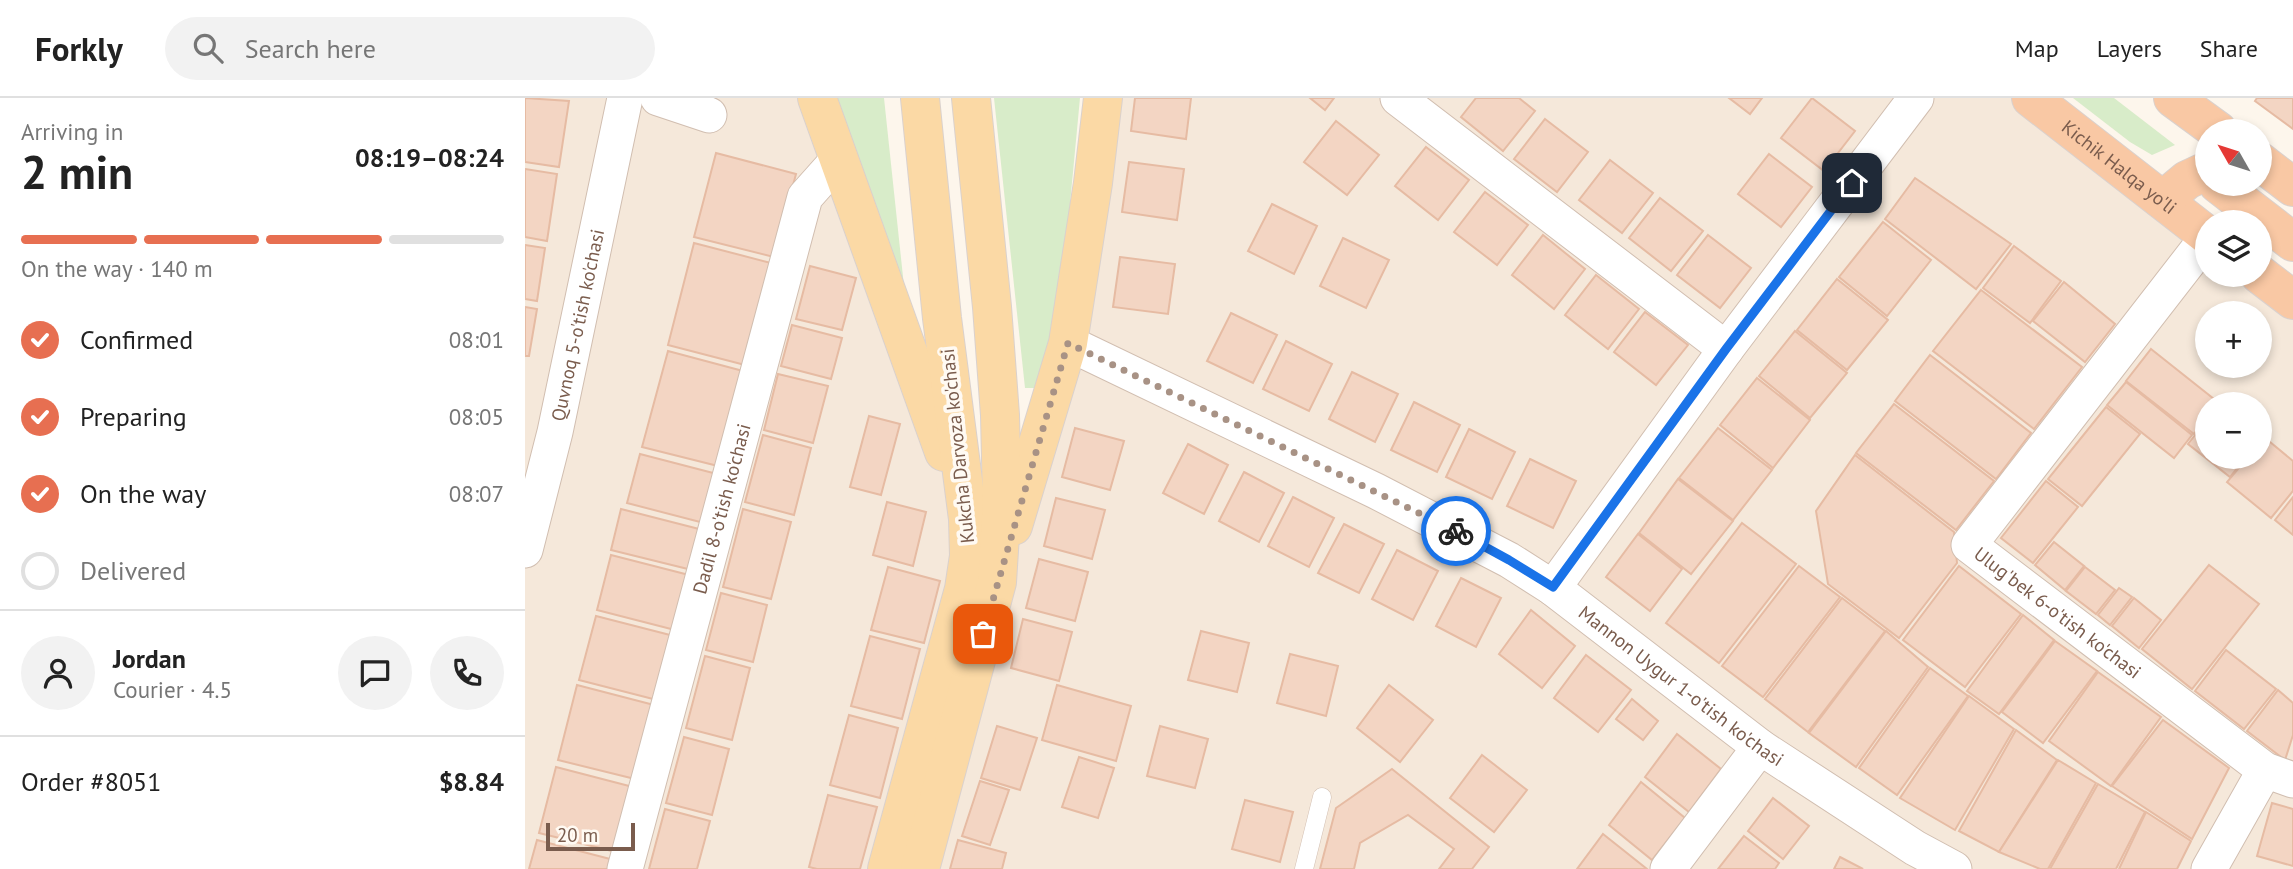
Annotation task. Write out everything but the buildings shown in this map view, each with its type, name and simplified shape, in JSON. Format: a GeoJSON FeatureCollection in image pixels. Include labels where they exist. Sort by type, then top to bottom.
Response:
{"type":"FeatureCollection","features":[{"type":"Feature","properties":{"kind":"highway","name":"Kichik Halqa yo'li"},"geometry":{"type":"LineString","coordinates":[[2031,98],[2195,227]]}},
{"type":"Feature","properties":{"kind":"highway"},"geometry":{"type":"LineString","coordinates":[[2173,98],[2202,119]]}},
{"type":"Feature","properties":{"kind":"highway"},"geometry":{"type":"LineString","coordinates":[[2272,171],[2293,187]]}},
{"type":"Feature","properties":{"kind":"highway"},"geometry":{"type":"LineString","coordinates":[[2163,200],[2195,176]]}},
{"type":"Feature","properties":{"kind":"highway"},"geometry":{"type":"LineString","coordinates":[[2234,196],[2293,242]]}},
{"type":"Feature","properties":{"kind":"highway"},"geometry":{"type":"LineString","coordinates":[[2272,284],[2293,300]]}},
{"type":"Feature","properties":{"kind":"main road"},"geometry":{"type":"LineString","coordinates":[[817,98],[968,519]]}},
{"type":"Feature","properties":{"kind":"main road","name":"Kukcha Darvoza ko'chasi"},"geometry":{"type":"LineString","coordinates":[[887,869],[964,589],[969,556],[968,519],[942,318],[920,98]]}},
{"type":"Feature","properties":{"kind":"main road","name":"Kukcha Darvoza ko'chasi"},"geometry":{"type":"LineString","coordinates":[[920,869],[997,582],[1002,503],[1000,415],[971,98]]}},
{"type":"Feature","properties":{"kind":"main road"},"geometry":{"type":"LineString","coordinates":[[997,582],[1068,343],[1093,183],[1103,98]]}},
{"type":"Feature","properties":{"kind":"street","name":"Quvnoq 5-o'tish ko'chasi"},"geometry":{"type":"LineString","coordinates":[[525,550],[540,429],[625,98]]}},
{"type":"Feature","properties":{"kind":"street"},"geometry":{"type":"LineString","coordinates":[[657,98],[709,116]]}},
{"type":"Feature","properties":{"kind":"street"},"geometry":{"type":"LineString","coordinates":[[1398,98],[1726,349]]}},
{"type":"Feature","properties":{"kind":"street"},"geometry":{"type":"LineString","coordinates":[[1553,587],[1726,349],[1916,98]]}},
{"type":"Feature","properties":{"kind":"street","name":"Dadil 8-o'tish ko'chasi"},"geometry":{"type":"LineString","coordinates":[[625,869],[805,197],[838,160]]}},
{"type":"Feature","properties":{"kind":"street","name":"Ulug'bek 6-o'tish ko'chasi"},"geometry":{"type":"LineString","coordinates":[[2195,253],[1969,545],[2279,775]]}},
{"type":"Feature","properties":{"kind":"street","name":"Mannon Uygur 1-o'tish ko'chasi"},"geometry":{"type":"LineString","coordinates":[[1068,343],[1467,536],[1553,587],[1759,747],[1915,848],[1954,869]]}},
{"type":"Feature","properties":{"kind":"street"},"geometry":{"type":"LineString","coordinates":[[1668,869],[1759,747]]}},
{"type":"Feature","properties":{"kind":"street"},"geometry":{"type":"LineString","coordinates":[[2209,869],[2279,775]]}},
{"type":"Feature","properties":{"kind":"lane"},"geometry":{"type":"LineString","coordinates":[[1304,869],[1322,797]]}},
{"type":"Feature","properties":{"kind":"shaded area"},"geometry":{"type":"Polygon","coordinates":[[[525,98],[817,98],[968,519],[887,869],[525,869],[525,98]]]}},
{"type":"Feature","properties":{"kind":"shaded area"},"geometry":{"type":"Polygon","coordinates":[[[1103,98],[2031,98],[2195,226],[2195,287],[2272,287],[2272,285],[2293,300],[2293,869],[920,869],[997,582],[1103,98]]]}},
{"type":"Feature","properties":{"kind":"green space"},"geometry":{"type":"Polygon","coordinates":[[[836,98],[884,98],[906,305],[836,98]]]}},
{"type":"Feature","properties":{"kind":"green space"},"geometry":{"type":"Polygon","coordinates":[[[994,98],[1080,98],[1063,278],[1043,368],[1034,388],[1025,388],[994,98]]]}},
{"type":"Feature","properties":{"kind":"green space"},"geometry":{"type":"Polygon","coordinates":[[[2073,98],[2114,98],[2175,145],[2152,155],[2130,142],[2073,98]]]}},
{"type":"Feature","properties":{"kind":"way so far"},"geometry":{"type":"LineString","coordinates":[[983,634],[1068,343],[1456,531]]}},
{"type":"Feature","properties":{"kind":"route"},"geometry":{"type":"LineString","coordinates":[[1456,531],[1553,587],[1726,349],[1852,183]]}}]}
